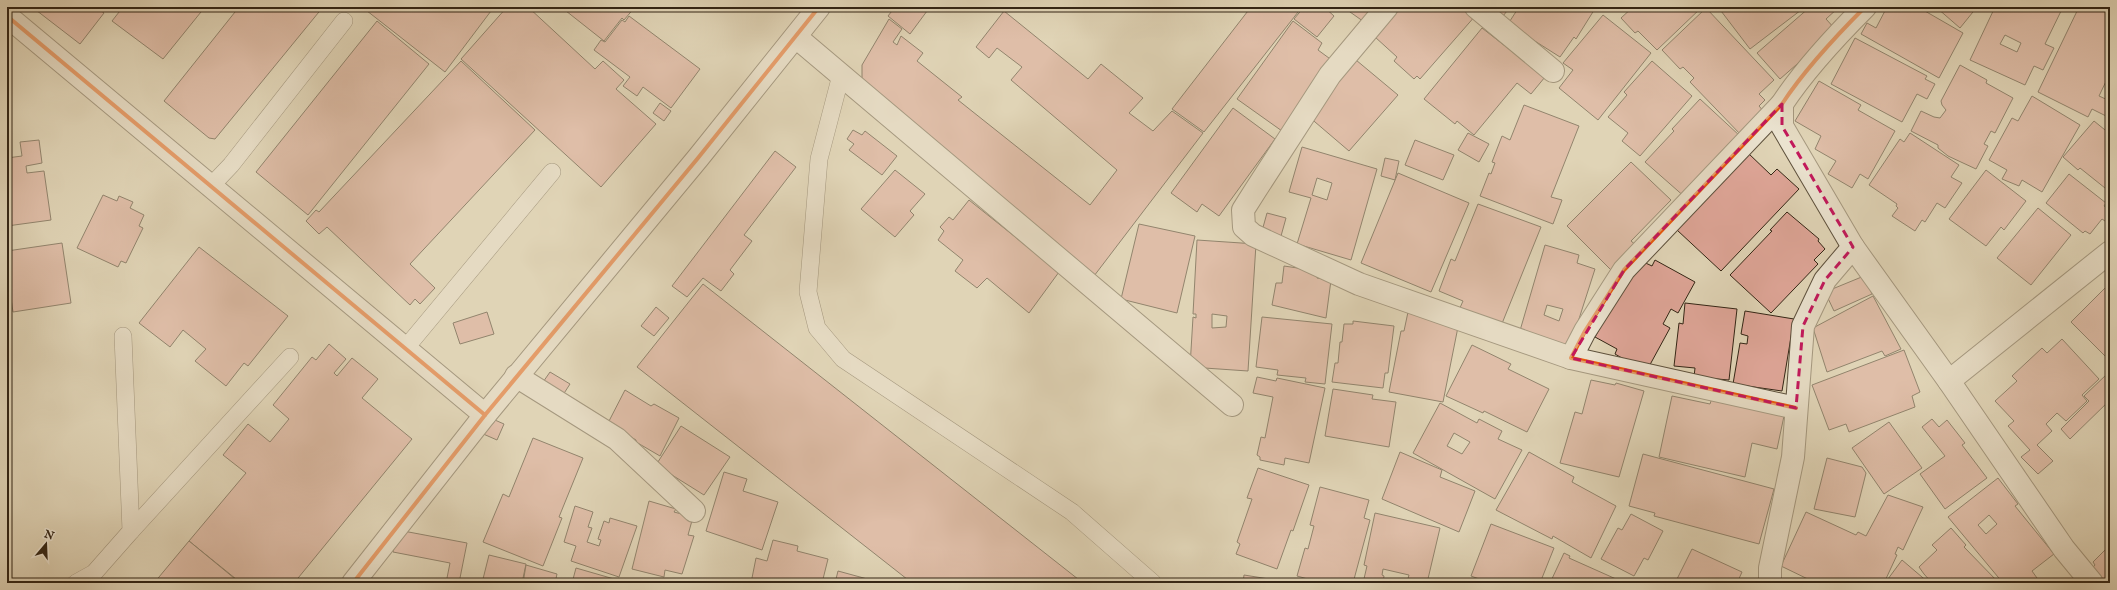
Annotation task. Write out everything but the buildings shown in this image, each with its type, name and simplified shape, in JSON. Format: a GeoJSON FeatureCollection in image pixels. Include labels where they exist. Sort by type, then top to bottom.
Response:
{"type":"FeatureCollection","features":[{"type":"Feature","properties":{"kind":"street"},"geometry":{"type":"LineString","coordinates":[[353,583],[516,376],[796,37],[819,7]]}},
{"type":"Feature","properties":{"kind":"street"},"geometry":{"type":"LineString","coordinates":[[1387,7],[1330,75],[1254,191],[1243,210],[1244,227],[1253,235],[1359,284],[1571,358],[1796,408]]}},
{"type":"Feature","properties":{"kind":"street"},"geometry":{"type":"LineString","coordinates":[[1476,7],[1553,71]]}},
{"type":"Feature","properties":{"kind":"street"},"geometry":{"type":"LineString","coordinates":[[1571,358],[1585,331],[1624,270],[1782,104],[1792,88],[1836,36],[1865,7]]}},
{"type":"Feature","properties":{"kind":"street"},"geometry":{"type":"LineString","coordinates":[[7,16],[211,186],[404,350],[485,416]]}},
{"type":"Feature","properties":{"kind":"street"},"geometry":{"type":"LineString","coordinates":[[796,37],[1232,405]]}},
{"type":"Feature","properties":{"kind":"street"},"geometry":{"type":"LineString","coordinates":[[1782,104],[1782,126],[1853,247],[1949,381],[2064,549],[2092,583]]}},
{"type":"Feature","properties":{"kind":"street"},"geometry":{"type":"LineString","coordinates":[[1770,583],[1770,568],[1793,456],[1804,326],[1825,280],[1853,247]]}},
{"type":"Feature","properties":{"kind":"street"},"geometry":{"type":"LineString","coordinates":[[1949,381],[2110,252]]}},
{"type":"Feature","properties":{"kind":"street"},"geometry":{"type":"LineString","coordinates":[[516,376],[617,439],[694,511]]}},
{"type":"Feature","properties":{"kind":"lane"},"geometry":{"type":"LineString","coordinates":[[211,186],[231,164],[344,21]]}},
{"type":"Feature","properties":{"kind":"lane"},"geometry":{"type":"LineString","coordinates":[[841,75],[819,159],[808,292],[818,328],[843,359],[1072,512],[1153,583]]}},
{"type":"Feature","properties":{"kind":"lane"},"geometry":{"type":"LineString","coordinates":[[404,350],[552,172]]}},
{"type":"Feature","properties":{"kind":"lane"},"geometry":{"type":"LineString","coordinates":[[123,336],[131,531]]}},
{"type":"Feature","properties":{"kind":"lane"},"geometry":{"type":"LineString","coordinates":[[76,583],[94,573],[290,357]]}},
{"type":"Feature","properties":{"kind":"highlighted area"},"geometry":{"type":"Polygon","coordinates":[[[1782,104],[1782,126],[1853,247],[1825,280],[1803,326],[1796,408],[1571,358],[1624,270],[1782,104]]]}},
{"type":"Feature","properties":{"kind":"cycle path"},"geometry":{"type":"LineString","coordinates":[[353,583],[485,415],[698,158],[819,7]]}},
{"type":"Feature","properties":{"kind":"cycle path"},"geometry":{"type":"LineString","coordinates":[[1796,408],[1571,358],[1585,331],[1624,270],[1782,104],[1800,78],[1865,7]]}},
{"type":"Feature","properties":{"kind":"cycle path"},"geometry":{"type":"LineString","coordinates":[[7,16],[485,415]]}}]}
